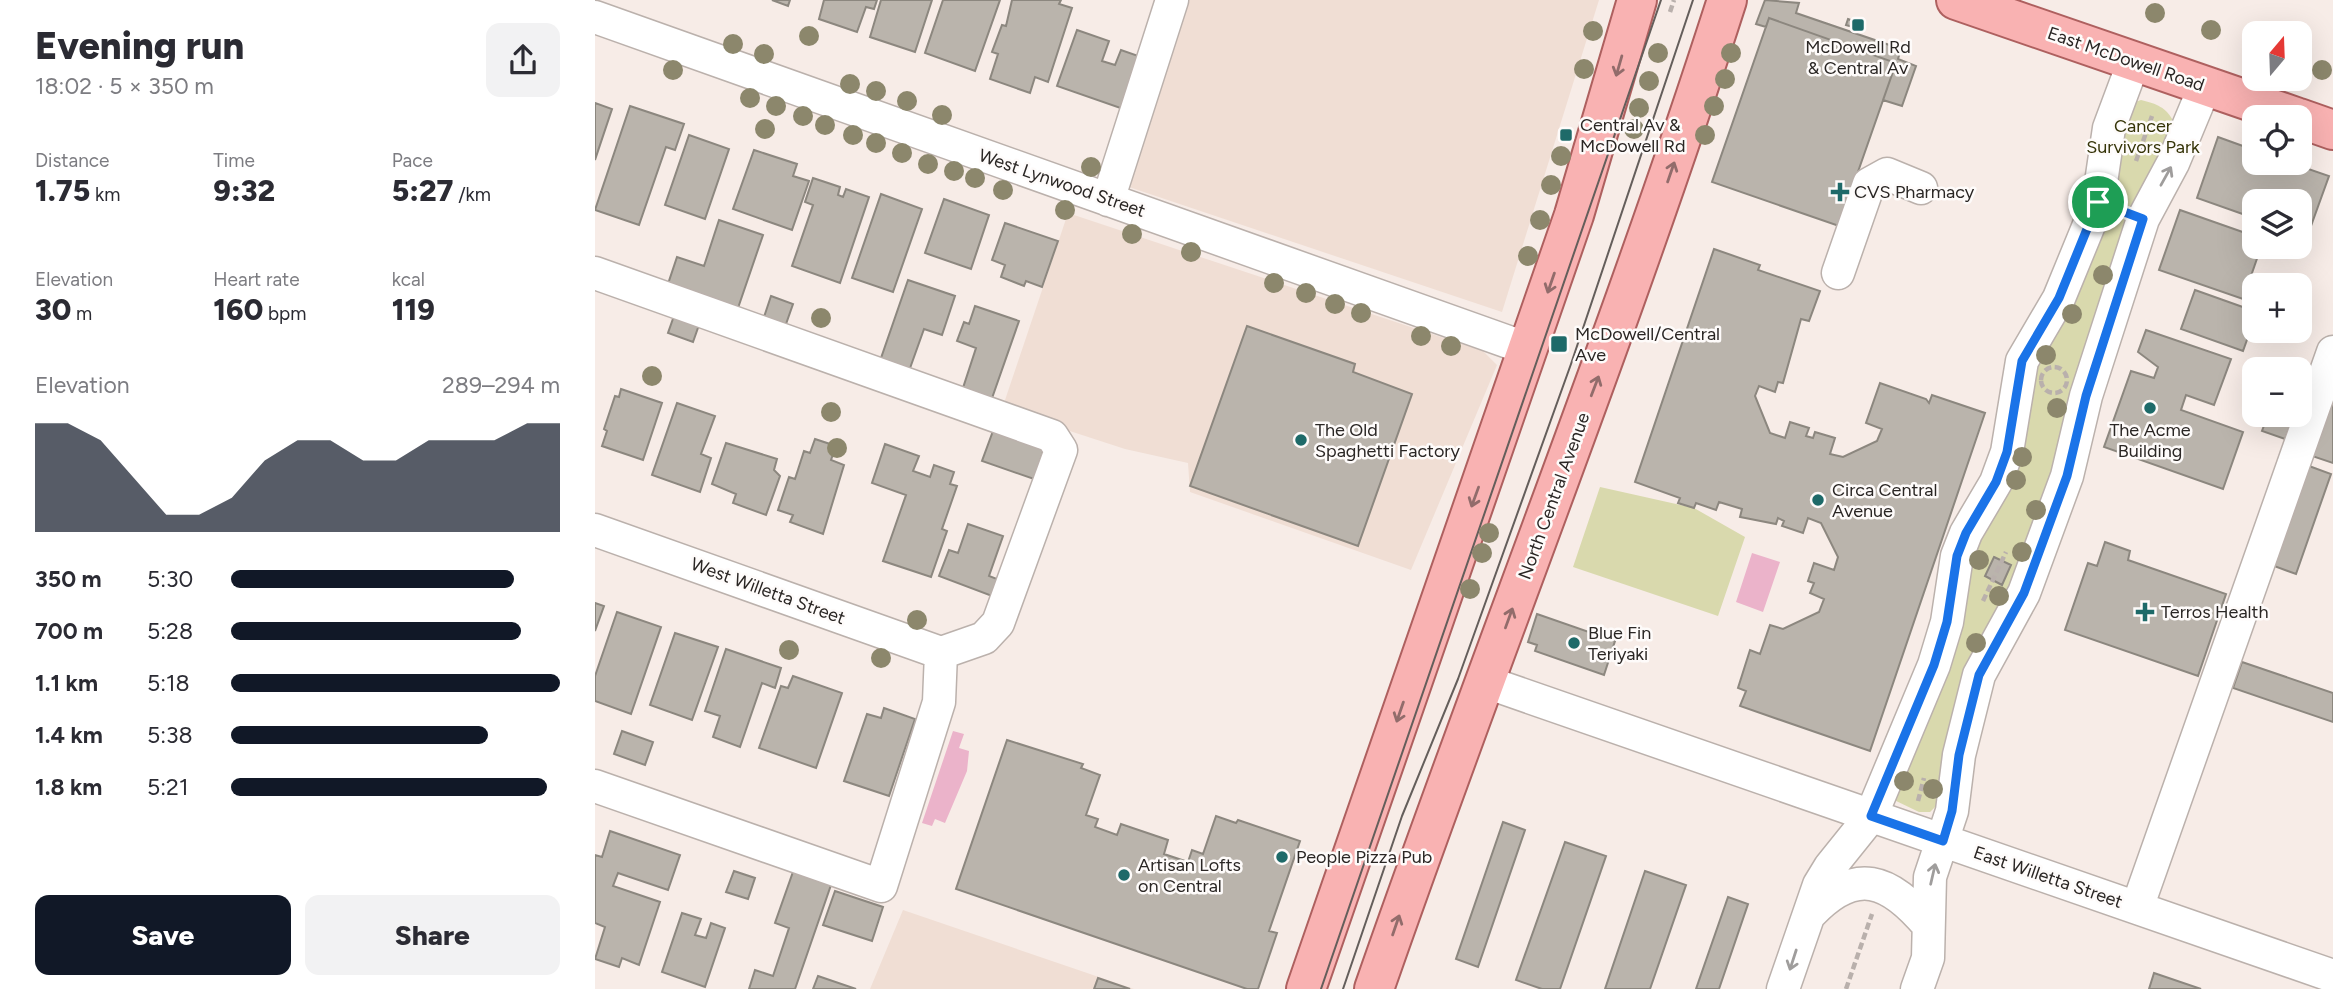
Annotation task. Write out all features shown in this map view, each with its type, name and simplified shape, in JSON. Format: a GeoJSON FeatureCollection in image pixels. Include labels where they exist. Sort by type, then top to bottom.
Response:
{"type":"FeatureCollection","features":[{"type":"Feature","properties":{"kind":"main road"},"geometry":{"type":"LineString","coordinates":[[1306,989],[1591,161],[1637,0]]}},
{"type":"Feature","properties":{"kind":"main road","name":"North Central Avenue"},"geometry":{"type":"LineString","coordinates":[[1374,989],[1452,763],[1486,682],[1610,346],[1727,0]]}},
{"type":"Feature","properties":{"kind":"main road","name":"East McDowell Road"},"geometry":{"type":"LineString","coordinates":[[1956,0],[2260,105]]}},
{"type":"Feature","properties":{"kind":"main road","name":"East McDowell Road"},"geometry":{"type":"LineString","coordinates":[[2312,123],[2333,130]]}},
{"type":"Feature","properties":{"kind":"street"},"geometry":{"type":"LineString","coordinates":[[1108,200],[1172,0]]}},
{"type":"Feature","properties":{"kind":"street","name":"West Lynwood Street"},"geometry":{"type":"LineString","coordinates":[[595,17],[1528,349]]}},
{"type":"Feature","properties":{"kind":"street"},"geometry":{"type":"LineString","coordinates":[[1783,989],[1806,918],[1830,867],[1871,816],[1934,665],[1947,622],[1957,556],[1966,533],[1996,482],[2007,452],[2022,361],[2059,298],[2098,202],[2109,128],[2134,61]]}},
{"type":"Feature","properties":{"kind":"street"},"geometry":{"type":"LineString","coordinates":[[1917,989],[1928,958],[1930,877],[1952,811],[1959,755],[1979,675],[2024,593],[2067,476],[2086,396],[2143,219],[2173,163],[2205,86]]}},
{"type":"Feature","properties":{"kind":"street"},"geometry":{"type":"LineString","coordinates":[[1838,273],[1869,184],[1887,174],[1921,188]]}},
{"type":"Feature","properties":{"kind":"street"},"geometry":{"type":"LineString","coordinates":[[2098,202],[2143,219]]}},
{"type":"Feature","properties":{"kind":"street"},"geometry":{"type":"LineString","coordinates":[[595,273],[1052,436],[1061,450],[998,623],[984,638],[941,653],[939,702],[881,886],[595,786]]}},
{"type":"Feature","properties":{"kind":"street"},"geometry":{"type":"LineString","coordinates":[[2137,908],[2333,352]]}},
{"type":"Feature","properties":{"kind":"street","name":"West Willetta Street"},"geometry":{"type":"LineString","coordinates":[[595,530],[941,653]]}},
{"type":"Feature","properties":{"kind":"street","name":"East Willetta Street"},"geometry":{"type":"LineString","coordinates":[[1486,682],[2333,976]]}},
{"type":"Feature","properties":{"kind":"street"},"geometry":{"type":"LineString","coordinates":[[1806,918],[1830,894],[1850,885],[1873,885],[1892,890],[1908,901],[1927,925]]}},
{"type":"Feature","properties":{"kind":"path"},"geometry":{"type":"LineString","coordinates":[[2133,169],[2152,116]]}},
{"type":"Feature","properties":{"kind":"path"},"geometry":{"type":"LineString","coordinates":[[2058,367],[2065,372],[2067,383],[2061,392],[2050,393],[2043,388],[2041,376],[2046,369],[2058,367]]}},
{"type":"Feature","properties":{"kind":"path"},"geometry":{"type":"LineString","coordinates":[[1846,989],[1874,909]]}},
{"type":"Feature","properties":{"kind":"shaded area"},"geometry":{"type":"Polygon","coordinates":[[[1185,0],[1599,0],[1502,312],[1123,185],[1185,0]]]}},
{"type":"Feature","properties":{"kind":"shaded area"},"geometry":{"type":"Polygon","coordinates":[[[1068,213],[1483,351],[1497,365],[1411,570],[1190,492],[1188,463],[1125,449],[1002,409],[1068,213]]]}},
{"type":"Feature","properties":{"kind":"shaded area"},"geometry":{"type":"Polygon","coordinates":[[[1752,553],[1780,562],[1763,612],[1736,602],[1752,553]]]}},
{"type":"Feature","properties":{"kind":"shaded area"},"geometry":{"type":"Polygon","coordinates":[[[953,731],[964,734],[959,748],[969,751],[967,771],[945,823],[935,819],[932,826],[922,823],[953,731]]]}},
{"type":"Feature","properties":{"kind":"shaded area"},"geometry":{"type":"Polygon","coordinates":[[[903,910],[1134,989],[870,989],[903,910]]]}},
{"type":"Feature","properties":{"kind":"green space","name":"Cancer Survivors Park"},"geometry":{"type":"Polygon","coordinates":[[[2141,100],[2161,107],[2174,122],[2080,363],[2066,411],[2063,457],[1937,805],[1930,812],[1919,812],[1892,799],[1957,588],[2027,373],[2132,103],[2141,100]]]}},
{"type":"Feature","properties":{"kind":"green space"},"geometry":{"type":"Polygon","coordinates":[[[1600,487],[1694,508],[1745,537],[1718,616],[1573,567],[1600,487]]]}},
{"type":"Feature","properties":{"kind":"building"},"geometry":{"type":"Polygon","coordinates":[[[772,0],[790,0],[788,6],[772,0]]]}},
{"type":"Feature","properties":{"kind":"building"},"geometry":{"type":"Polygon","coordinates":[[[824,0],[877,0],[874,9],[866,7],[857,32],[819,19],[824,0]]]}},
{"type":"Feature","properties":{"kind":"building"},"geometry":{"type":"Polygon","coordinates":[[[881,0],[932,0],[915,52],[870,37],[881,0]]]}},
{"type":"Feature","properties":{"kind":"building"},"geometry":{"type":"Polygon","coordinates":[[[943,0],[1000,0],[975,71],[925,53],[943,0]]]}},
{"type":"Feature","properties":{"kind":"building"},"geometry":{"type":"Polygon","coordinates":[[[1012,0],[1061,0],[1059,4],[1072,8],[1048,82],[1035,77],[1030,93],[990,79],[998,54],[992,52],[1002,25],[1006,26],[1012,0]]]}},
{"type":"Feature","properties":{"kind":"building"},"geometry":{"type":"Polygon","coordinates":[[[1765,0],[1799,3],[1796,13],[1901,49],[1898,59],[1916,66],[1902,106],[1883,100],[1896,63],[1769,18],[1766,27],[1756,24],[1765,0]]]}},
{"type":"Feature","properties":{"kind":"building","name":"CVS Pharmacy"},"geometry":{"type":"Polygon","coordinates":[[[1769,18],[1896,63],[1839,226],[1712,182],[1769,18]]]}},
{"type":"Feature","properties":{"kind":"building"},"geometry":{"type":"Polygon","coordinates":[[[1848,19],[1861,24],[1860,29],[1846,25],[1848,19]]]}},
{"type":"Feature","properties":{"kind":"building"},"geometry":{"type":"Polygon","coordinates":[[[1077,30],[1109,41],[1102,61],[1115,65],[1121,50],[1147,59],[1129,111],[1057,86],[1077,30]]]}},
{"type":"Feature","properties":{"kind":"building"},"geometry":{"type":"Polygon","coordinates":[[[595,103],[612,109],[595,160],[595,103]]]}},
{"type":"Feature","properties":{"kind":"building"},"geometry":{"type":"Polygon","coordinates":[[[630,106],[684,124],[675,150],[666,147],[639,225],[595,210],[630,106]]]}},
{"type":"Feature","properties":{"kind":"building"},"geometry":{"type":"Polygon","coordinates":[[[689,135],[729,149],[705,219],[665,205],[689,135]]]}},
{"type":"Feature","properties":{"kind":"building"},"geometry":{"type":"Polygon","coordinates":[[[2218,137],[2242,146],[2242,175],[2312,175],[2312,170],[2329,176],[2312,223],[2312,189],[2242,189],[2242,214],[2197,198],[2218,137]]]}},
{"type":"Feature","properties":{"kind":"building"},"geometry":{"type":"Polygon","coordinates":[[[754,150],[797,164],[793,176],[809,181],[792,230],[733,209],[754,150]]]}},
{"type":"Feature","properties":{"kind":"building"},"geometry":{"type":"Polygon","coordinates":[[[813,178],[840,187],[838,195],[843,197],[846,189],[869,197],[840,283],[792,266],[813,205],[805,202],[813,178]]]}},
{"type":"Feature","properties":{"kind":"building"},"geometry":{"type":"Polygon","coordinates":[[[881,194],[922,209],[893,292],[852,278],[881,194]]]}},
{"type":"Feature","properties":{"kind":"building"},"geometry":{"type":"Polygon","coordinates":[[[944,199],[989,215],[971,269],[925,253],[944,199]]]}},
{"type":"Feature","properties":{"kind":"building"},"geometry":{"type":"Polygon","coordinates":[[[2180,210],[2242,232],[2242,259],[2257,259],[2252,273],[2242,273],[2242,299],[2159,270],[2180,210]]]}},
{"type":"Feature","properties":{"kind":"building"},"geometry":{"type":"Polygon","coordinates":[[[719,220],[763,235],[738,308],[668,284],[677,257],[704,266],[719,220]]]}},
{"type":"Feature","properties":{"kind":"building"},"geometry":{"type":"Polygon","coordinates":[[[1005,223],[1058,241],[1042,287],[1026,281],[1024,286],[1001,277],[1005,265],[992,260],[1005,223]]]}},
{"type":"Feature","properties":{"kind":"building","name":"Circa Central Avenue"},"geometry":{"type":"Polygon","coordinates":[[[1714,249],[1760,265],[1758,270],[1820,291],[1809,321],[1801,319],[1783,383],[1778,382],[1775,392],[1759,386],[1755,396],[1770,433],[1785,438],[1790,422],[1809,428],[1806,436],[1813,438],[1815,432],[1835,438],[1830,454],[1843,457],[1877,441],[1882,429],[1866,423],[1880,383],[1926,399],[1929,403],[1932,395],[1985,413],[1870,751],[1740,706],[1746,691],[1738,688],[1750,650],[1760,654],[1770,625],[1783,629],[1819,612],[1824,599],[1810,593],[1814,583],[1808,581],[1814,563],[1834,570],[1838,557],[1821,523],[1808,518],[1803,533],[1782,526],[1784,521],[1778,518],[1776,524],[1740,517],[1742,509],[1719,502],[1716,510],[1696,503],[1694,508],[1678,503],[1680,498],[1635,482],[1714,249]]]}},
{"type":"Feature","properties":{"kind":"building"},"geometry":{"type":"Polygon","coordinates":[[[908,280],[955,296],[942,335],[924,329],[909,371],[880,361],[908,280]]]}},
{"type":"Feature","properties":{"kind":"building"},"geometry":{"type":"Polygon","coordinates":[[[2195,290],[2242,307],[2242,343],[2246,343],[2243,351],[2181,329],[2195,290]]]}},
{"type":"Feature","properties":{"kind":"building"},"geometry":{"type":"Polygon","coordinates":[[[771,296],[793,304],[786,324],[764,317],[771,296]]]}},
{"type":"Feature","properties":{"kind":"building"},"geometry":{"type":"Polygon","coordinates":[[[975,306],[1019,321],[991,401],[962,391],[976,348],[957,341],[964,322],[969,324],[975,306]]]}},
{"type":"Feature","properties":{"kind":"building"},"geometry":{"type":"Polygon","coordinates":[[[675,313],[700,322],[693,342],[668,333],[675,313]]]}},
{"type":"Feature","properties":{"kind":"building","name":"The Old Spaghetti Factory"},"geometry":{"type":"Polygon","coordinates":[[[1247,326],[1355,364],[1353,372],[1412,394],[1358,546],[1190,486],[1247,326]]]}},
{"type":"Feature","properties":{"kind":"building","name":"The Acme Building"},"geometry":{"type":"Polygon","coordinates":[[[2146,330],[2231,359],[2214,405],[2186,395],[2181,410],[2243,432],[2223,489],[2104,447],[2131,371],[2154,378],[2158,367],[2138,352],[2146,330]]]}},
{"type":"Feature","properties":{"kind":"building"},"geometry":{"type":"Polygon","coordinates":[[[621,389],[662,403],[643,460],[602,446],[607,431],[604,429],[615,396],[619,397],[621,389]]]}},
{"type":"Feature","properties":{"kind":"building"},"geometry":{"type":"Polygon","coordinates":[[[2333,398],[2333,463],[2309,455],[2333,398]]]}},
{"type":"Feature","properties":{"kind":"building"},"geometry":{"type":"Polygon","coordinates":[[[677,403],[715,416],[701,454],[711,458],[700,492],[652,475],[677,403]]]}},
{"type":"Feature","properties":{"kind":"building"},"geometry":{"type":"Polygon","coordinates":[[[2264,427],[2290,427],[2285,439],[2262,431],[2264,427]]]}},
{"type":"Feature","properties":{"kind":"building"},"geometry":{"type":"Polygon","coordinates":[[[993,431],[1044,449],[1034,479],[982,461],[993,431]]]}},
{"type":"Feature","properties":{"kind":"building"},"geometry":{"type":"Polygon","coordinates":[[[815,439],[836,446],[831,460],[844,465],[823,534],[790,522],[793,515],[778,510],[789,477],[795,479],[804,451],[810,453],[815,439]]]}},
{"type":"Feature","properties":{"kind":"building"},"geometry":{"type":"Polygon","coordinates":[[[726,443],[777,459],[774,470],[780,476],[766,515],[733,503],[736,494],[712,484],[726,443]]]}},
{"type":"Feature","properties":{"kind":"building"},"geometry":{"type":"Polygon","coordinates":[[[885,444],[919,456],[913,471],[930,477],[934,465],[954,472],[950,484],[957,486],[942,529],[947,531],[931,577],[883,561],[906,495],[872,483],[885,444]]]}},
{"type":"Feature","properties":{"kind":"building"},"geometry":{"type":"Polygon","coordinates":[[[2309,466],[2331,474],[2296,574],[2274,566],[2309,466]]]}},
{"type":"Feature","properties":{"kind":"building"},"geometry":{"type":"Polygon","coordinates":[[[968,524],[1003,536],[989,576],[997,579],[992,596],[939,576],[949,550],[958,553],[968,524]]]}},
{"type":"Feature","properties":{"kind":"building","name":"Terros Health"},"geometry":{"type":"Polygon","coordinates":[[[2105,542],[2130,551],[2128,560],[2226,594],[2198,676],[2065,630],[2088,563],[2097,566],[2105,542]]]}},
{"type":"Feature","properties":{"kind":"building"},"geometry":{"type":"Polygon","coordinates":[[[1994,557],[2011,565],[2002,585],[1985,576],[1994,557]]]}},
{"type":"Feature","properties":{"kind":"building"},"geometry":{"type":"Polygon","coordinates":[[[595,603],[604,606],[595,631],[595,603]]]}},
{"type":"Feature","properties":{"kind":"building"},"geometry":{"type":"Polygon","coordinates":[[[617,612],[661,627],[631,714],[595,701],[595,676],[617,612]]]}},
{"type":"Feature","properties":{"kind":"building","name":"Blue Fin Teriyaki"},"geometry":{"type":"Polygon","coordinates":[[[1537,614],[1615,641],[1604,675],[1535,651],[1537,645],[1528,642],[1537,614]]]}},
{"type":"Feature","properties":{"kind":"building"},"geometry":{"type":"Polygon","coordinates":[[[675,633],[718,647],[692,720],[650,705],[675,633]]]}},
{"type":"Feature","properties":{"kind":"building"},"geometry":{"type":"Polygon","coordinates":[[[726,649],[781,668],[775,688],[762,683],[740,747],[713,737],[720,716],[705,711],[726,649]]]}},
{"type":"Feature","properties":{"kind":"building"},"geometry":{"type":"Polygon","coordinates":[[[2242,662],[2333,693],[2333,722],[2233,688],[2242,662]]]}},
{"type":"Feature","properties":{"kind":"building"},"geometry":{"type":"Polygon","coordinates":[[[793,676],[842,693],[816,768],[759,748],[781,686],[788,688],[793,676]]]}},
{"type":"Feature","properties":{"kind":"building"},"geometry":{"type":"Polygon","coordinates":[[[884,708],[915,719],[889,796],[844,781],[867,714],[881,718],[884,708]]]}},
{"type":"Feature","properties":{"kind":"building"},"geometry":{"type":"Polygon","coordinates":[[[622,731],[653,742],[645,765],[614,754],[622,731]]]}},
{"type":"Feature","properties":{"kind":"building","name":"Artisan Lofts on Central"},"geometry":{"type":"Polygon","coordinates":[[[1007,740],[1083,764],[1081,768],[1100,775],[1086,815],[1098,819],[1095,827],[1117,835],[1121,824],[1168,840],[1164,854],[1188,862],[1192,850],[1203,854],[1216,816],[1236,823],[1238,820],[1300,841],[1269,931],[1277,933],[1258,989],[1247,989],[956,889],[1007,740]]]}},
{"type":"Feature","properties":{"kind":"building"},"geometry":{"type":"Polygon","coordinates":[[[1503,822],[1525,830],[1478,967],[1456,959],[1503,822]]]}},
{"type":"Feature","properties":{"kind":"building"},"geometry":{"type":"Polygon","coordinates":[[[610,831],[680,855],[668,890],[618,873],[613,886],[660,902],[639,965],[622,958],[619,967],[595,959],[605,927],[595,923],[595,855],[602,857],[610,831]]]}},
{"type":"Feature","properties":{"kind":"building"},"geometry":{"type":"Polygon","coordinates":[[[1565,842],[1606,856],[1560,989],[1542,989],[1516,980],[1565,842]]]}},
{"type":"Feature","properties":{"kind":"building"},"geometry":{"type":"Polygon","coordinates":[[[794,869],[832,882],[795,989],[749,989],[755,970],[773,976],[789,928],[775,923],[794,869]]]}},
{"type":"Feature","properties":{"kind":"building"},"geometry":{"type":"Polygon","coordinates":[[[734,871],[755,878],[748,899],[726,892],[734,871]]]}},
{"type":"Feature","properties":{"kind":"building"},"geometry":{"type":"Polygon","coordinates":[[[1645,871],[1686,885],[1650,989],[1605,989],[1645,871]]]}},
{"type":"Feature","properties":{"kind":"building"},"geometry":{"type":"Polygon","coordinates":[[[835,891],[883,907],[872,941],[823,925],[835,891]]]}},
{"type":"Feature","properties":{"kind":"building"},"geometry":{"type":"Polygon","coordinates":[[[1728,897],[1748,904],[1719,989],[1696,989],[1728,897]]]}},
{"type":"Feature","properties":{"kind":"building"},"geometry":{"type":"Polygon","coordinates":[[[682,913],[701,919],[695,935],[706,938],[711,923],[725,928],[705,987],[662,972],[682,913]]]}},
{"type":"Feature","properties":{"kind":"building"},"geometry":{"type":"Polygon","coordinates":[[[2154,973],[2201,989],[2149,989],[2154,973]]]}},
{"type":"Feature","properties":{"kind":"building"},"geometry":{"type":"Polygon","coordinates":[[[818,976],[856,989],[813,989],[818,976]]]}},
{"type":"Feature","properties":{"kind":"building"},"geometry":{"type":"Polygon","coordinates":[[[1098,978],[1130,989],[1094,989],[1098,978]]]}},
{"type":"Feature","properties":{"kind":"tram line"},"geometry":{"type":"LineString","coordinates":[[1321,989],[1661,0]]}},
{"type":"Feature","properties":{"kind":"tram line"},"geometry":{"type":"LineString","coordinates":[[1343,989],[1402,816],[1458,679],[1571,364],[1693,0]]}},
{"type":"Feature","properties":{"kind":"place","name":"McDowell Rd & Central Av"},"geometry":{"type":"Point","coordinates":[1858,25]}},
{"type":"Feature","properties":{"kind":"place","name":"Central Av & McDowell Rd"},"geometry":{"type":"Point","coordinates":[1566,135]}},
{"type":"Feature","properties":{"kind":"place","name":"CVS Pharmacy"},"geometry":{"type":"Point","coordinates":[1840,192]}},
{"type":"Feature","properties":{"kind":"place","name":"McDowell/Central Ave"},"geometry":{"type":"Point","coordinates":[1559,344]}},
{"type":"Feature","properties":{"kind":"place","name":"The Acme Building"},"geometry":{"type":"Point","coordinates":[2150,408]}},
{"type":"Feature","properties":{"kind":"place","name":"The Old Spaghetti Factory"},"geometry":{"type":"Point","coordinates":[1301,440]}},
{"type":"Feature","properties":{"kind":"place","name":"Circa Central Avenue"},"geometry":{"type":"Point","coordinates":[1818,500]}},
{"type":"Feature","properties":{"kind":"place","name":"Terros Health"},"geometry":{"type":"Point","coordinates":[2145,612]}},
{"type":"Feature","properties":{"kind":"place","name":"Blue Fin Teriyaki"},"geometry":{"type":"Point","coordinates":[1574,643]}},
{"type":"Feature","properties":{"kind":"place","name":"People Pizza Pub"},"geometry":{"type":"Point","coordinates":[1282,857]}},
{"type":"Feature","properties":{"kind":"place","name":"Artisan Lofts on Central"},"geometry":{"type":"Point","coordinates":[1124,875]}},
{"type":"Feature","properties":{"kind":"route"},"geometry":{"type":"LineString","coordinates":[[2098,202],[2143,219],[2086,396],[2067,476],[2024,593],[1979,675],[1959,755],[1952,811],[1943,841],[1871,816],[1934,665],[1947,622],[1957,556],[1966,533],[1996,482],[2007,452],[2022,361],[2041,323],[2059,298],[2098,202]]}}]}
